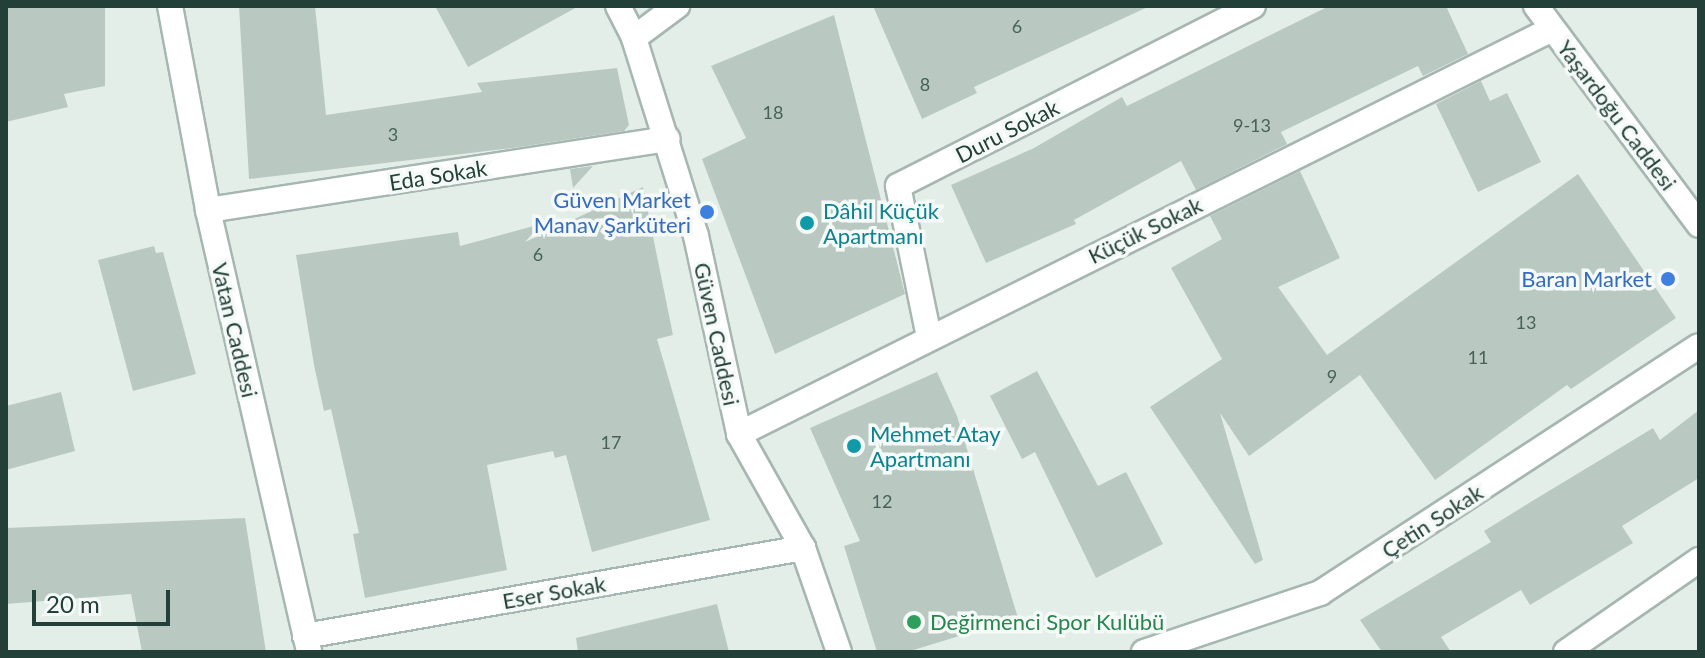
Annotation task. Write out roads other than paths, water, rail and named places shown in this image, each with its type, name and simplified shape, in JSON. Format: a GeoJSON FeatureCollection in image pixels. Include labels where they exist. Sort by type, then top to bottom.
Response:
{"type":"FeatureCollection","features":[{"type":"Feature","properties":{"kind":"street","name":"Vatan Caddesi"},"geometry":{"type":"LineString","coordinates":[[170,6],[208,210],[307,644]]}},
{"type":"Feature","properties":{"kind":"street","name":"Güven Caddesi"},"geometry":{"type":"LineString","coordinates":[[618,6],[634,38],[696,236],[739,434],[803,548],[839,652]]}},
{"type":"Feature","properties":{"kind":"street"},"geometry":{"type":"LineString","coordinates":[[634,38],[677,6]]}},
{"type":"Feature","properties":{"kind":"street","name":"Duru Sokak"},"geometry":{"type":"LineString","coordinates":[[929,337],[898,186],[1253,6]]}},
{"type":"Feature","properties":{"kind":"street","name":"Yaşardoğu Caddesi"},"geometry":{"type":"LineString","coordinates":[[1536,6],[1699,225]]}},
{"type":"Feature","properties":{"kind":"street","name":"Küçük Sokak"},"geometry":{"type":"LineString","coordinates":[[739,434],[1552,29]]}},
{"type":"Feature","properties":{"kind":"street","name":"Eda Sokak"},"geometry":{"type":"LineString","coordinates":[[208,210],[668,139]]}},
{"type":"Feature","properties":{"kind":"street","name":"Çetin Sokak"},"geometry":{"type":"LineString","coordinates":[[1144,652],[1320,593],[1699,346]]}},
{"type":"Feature","properties":{"kind":"street","name":"Eser Sokak"},"geometry":{"type":"LineString","coordinates":[[307,644],[803,548]]}},
{"type":"Feature","properties":{"kind":"street"},"geometry":{"type":"LineString","coordinates":[[1566,652],[1699,560]]}},
{"type":"Feature","properties":{"kind":"place","name":"Güven Market Manav Şarküteri"},"geometry":{"type":"Point","coordinates":[707,212]}},
{"type":"Feature","properties":{"kind":"place","name":"Dâhil Küçük Apartmanı"},"geometry":{"type":"Point","coordinates":[807,223]}},
{"type":"Feature","properties":{"kind":"place","name":"Baran Market"},"geometry":{"type":"Point","coordinates":[1668,279]}},
{"type":"Feature","properties":{"kind":"place","name":"Mehmet Atay Apartmanı"},"geometry":{"type":"Point","coordinates":[854,446]}},
{"type":"Feature","properties":{"kind":"place","name":"Değirmenci Spor Kulübü"},"geometry":{"type":"Point","coordinates":[914,622]}}]}
